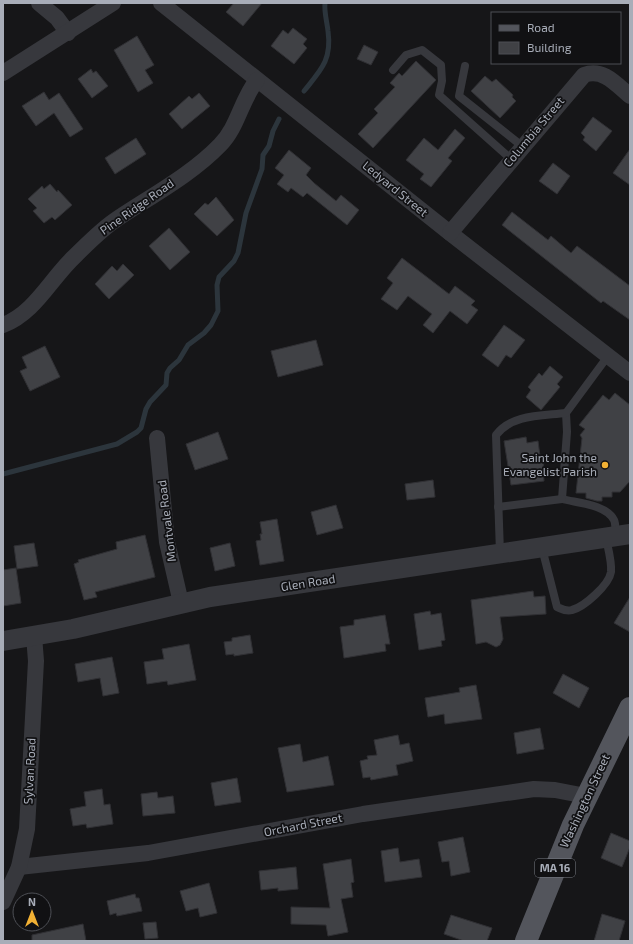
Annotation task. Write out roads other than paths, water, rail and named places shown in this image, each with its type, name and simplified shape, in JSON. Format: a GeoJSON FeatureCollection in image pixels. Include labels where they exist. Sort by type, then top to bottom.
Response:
{"type":"FeatureCollection","features":[{"type":"Feature","properties":{"kind":"main road","name":"Washington Street"},"geometry":{"type":"LineString","coordinates":[[526,941],[551,876],[586,796],[630,708]]}},
{"type":"Feature","properties":{"kind":"street"},"geometry":{"type":"LineString","coordinates":[[39,3],[57,18],[68,32]]}},
{"type":"Feature","properties":{"kind":"street"},"geometry":{"type":"LineString","coordinates":[[3,73],[113,3]]}},
{"type":"Feature","properties":{"kind":"street","name":"Ledyard Street"},"geometry":{"type":"LineString","coordinates":[[161,3],[450,233],[630,373]]}},
{"type":"Feature","properties":{"kind":"street","name":"Columbia Street"},"geometry":{"type":"LineString","coordinates":[[450,233],[522,146],[584,75],[591,72],[606,76],[630,96]]}},
{"type":"Feature","properties":{"kind":"street","name":"Pine Ridge Road"},"geometry":{"type":"LineString","coordinates":[[3,325],[26,310],[45,292],[74,257],[112,222],[179,178],[220,146],[232,130],[247,93],[258,80]]}},
{"type":"Feature","properties":{"kind":"street","name":"Montvale Road"},"geometry":{"type":"LineString","coordinates":[[157,438],[167,542],[181,603]]}},
{"type":"Feature","properties":{"kind":"street","name":"Glen Road"},"geometry":{"type":"LineString","coordinates":[[3,641],[73,629],[181,603],[621,536]]}},
{"type":"Feature","properties":{"kind":"street","name":"Sylvan Road"},"geometry":{"type":"LineString","coordinates":[[3,902],[19,867],[28,815],[36,661],[34,636]]}},
{"type":"Feature","properties":{"kind":"street","name":"Orchard Street"},"geometry":{"type":"LineString","coordinates":[[19,867],[148,853],[363,814],[534,789],[555,790],[586,796]]}},
{"type":"Feature","properties":{"kind":"lane"},"geometry":{"type":"LineString","coordinates":[[393,70],[406,55],[422,50],[441,65],[442,81],[439,95],[511,159]]}},
{"type":"Feature","properties":{"kind":"lane"},"geometry":{"type":"LineString","coordinates":[[465,66],[459,96],[522,146]]}},
{"type":"Feature","properties":{"kind":"lane"},"geometry":{"type":"LineString","coordinates":[[562,499],[567,432],[566,413],[608,356]]}},
{"type":"Feature","properties":{"kind":"lane"},"geometry":{"type":"LineString","coordinates":[[500,554],[496,435],[515,420],[526,417],[566,413]]}},
{"type":"Feature","properties":{"kind":"lane"},"geometry":{"type":"LineString","coordinates":[[498,507],[562,499],[593,506],[606,512],[614,520],[621,536],[611,572],[603,589],[572,610],[565,611],[557,607],[553,599],[542,548]]}},
{"type":"Feature","properties":{"kind":"waterway"},"geometry":{"type":"LineString","coordinates":[[304,91],[320,70],[327,57],[329,41],[325,3]]}},
{"type":"Feature","properties":{"kind":"waterway"},"geometry":{"type":"LineString","coordinates":[[3,474],[117,444],[141,428],[146,409],[150,402],[166,385],[167,373],[170,368],[179,360],[188,345],[204,333],[211,325],[218,311],[217,285],[219,277],[234,261],[238,253],[246,213],[262,169],[263,155],[269,146],[273,131],[279,119]]}},
{"type":"Feature","properties":{"kind":"place","name":"Saint John the Evangelist Parish"},"geometry":{"type":"Point","coordinates":[605,465]}}]}
